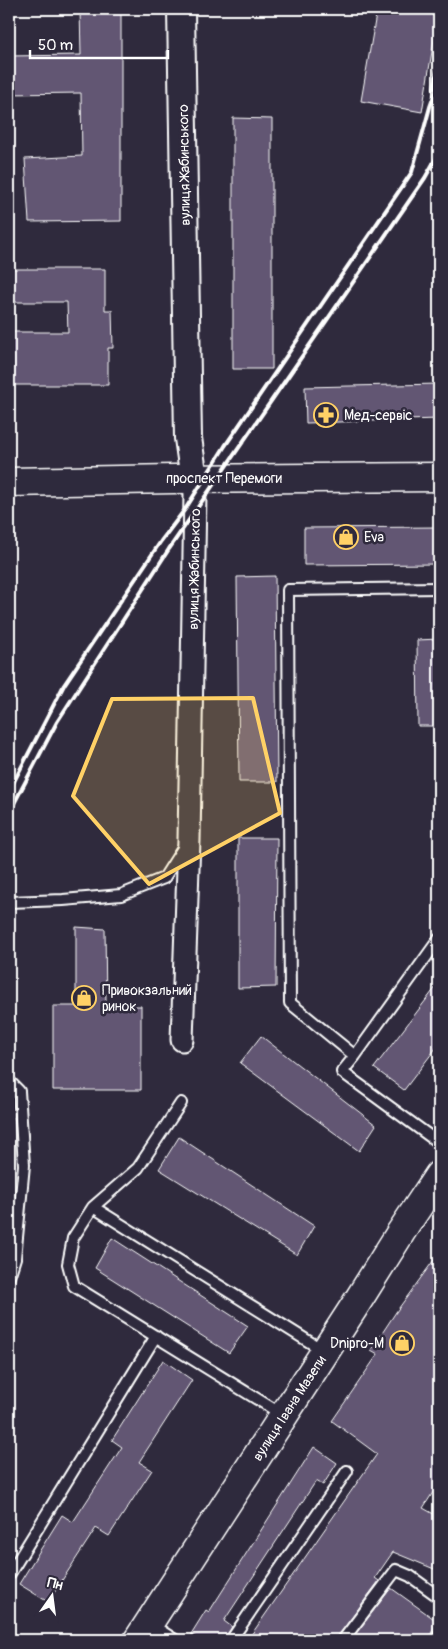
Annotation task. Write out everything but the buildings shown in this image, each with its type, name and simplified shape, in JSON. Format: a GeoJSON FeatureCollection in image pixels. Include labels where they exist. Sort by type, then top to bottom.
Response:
{"type":"FeatureCollection","features":[{"type":"Feature","properties":{"kind":"main road","name":"проспект Перемоги"},"geometry":{"type":"LineString","coordinates":[[9,482],[439,477]]}},
{"type":"Feature","properties":{"kind":"main road","name":"вулиця Івана Мазепи"},"geometry":{"type":"LineString","coordinates":[[143,1632],[439,1175]]}},
{"type":"Feature","properties":{"kind":"street","name":"вулиця Жабинського"},"geometry":{"type":"LineString","coordinates":[[181,9],[188,438],[195,495],[189,840],[182,1040]]}},
{"type":"Feature","properties":{"kind":"lane"},"geometry":{"type":"LineString","coordinates":[[356,1056],[290,1003],[288,590],[439,588]]}},
{"type":"Feature","properties":{"kind":"lane"},"geometry":{"type":"LineString","coordinates":[[9,903],[121,894],[164,878],[189,840]]}},
{"type":"Feature","properties":{"kind":"lane"},"geometry":{"type":"LineString","coordinates":[[439,939],[356,1056],[342,1072],[439,1143]]}},
{"type":"Feature","properties":{"kind":"lane"},"geometry":{"type":"LineString","coordinates":[[9,1081],[19,1091],[24,1165],[15,1258],[9,1277]]}},
{"type":"Feature","properties":{"kind":"lane"},"geometry":{"type":"LineString","coordinates":[[181,1102],[138,1168],[93,1207],[73,1238],[68,1264],[74,1286],[284,1416]]}},
{"type":"Feature","properties":{"kind":"lane"},"geometry":{"type":"LineString","coordinates":[[93,1207],[325,1352]]}},
{"type":"Feature","properties":{"kind":"lane"},"geometry":{"type":"LineString","coordinates":[[9,1575],[156,1336]]}},
{"type":"Feature","properties":{"kind":"lane"},"geometry":{"type":"LineString","coordinates":[[232,1640],[346,1471]]}},
{"type":"Feature","properties":{"kind":"lane"},"geometry":{"type":"LineString","coordinates":[[343,1640],[396,1570],[410,1576],[439,1598]]}},
{"type":"Feature","properties":{"kind":"lane"},"geometry":{"type":"LineString","coordinates":[[143,1632],[175,1640]]}},
{"type":"Feature","properties":{"kind":"lane"},"geometry":{"type":"LineString","coordinates":[[437,1640],[439,1635]]}},
{"type":"Feature","properties":{"kind":"highlighted area"},"geometry":{"type":"Polygon","coordinates":[[[253,698],[280,813],[149,884],[73,796],[112,699],[253,698]]]}},
{"type":"Feature","properties":{"kind":"railway"},"geometry":{"type":"LineString","coordinates":[[434,88],[439,56]]}},
{"type":"Feature","properties":{"kind":"railway"},"geometry":{"type":"LineString","coordinates":[[9,791],[64,685],[161,541],[186,508],[225,446],[412,172],[439,82]]}},
{"type":"Feature","properties":{"kind":"railway"},"geometry":{"type":"LineString","coordinates":[[9,813],[57,722],[169,549],[425,178],[439,153]]}},
{"type":"Feature","properties":{"kind":"place","name":"Мед-сервіс"},"geometry":{"type":"Point","coordinates":[326,415]}},
{"type":"Feature","properties":{"kind":"place","name":"Eva"},"geometry":{"type":"Point","coordinates":[346,537]}},
{"type":"Feature","properties":{"kind":"place","name":"Привокзальний ринок"},"geometry":{"type":"Point","coordinates":[84,998]}},
{"type":"Feature","properties":{"kind":"place","name":"Dnipro-M"},"geometry":{"type":"Point","coordinates":[402,1343]}}]}
